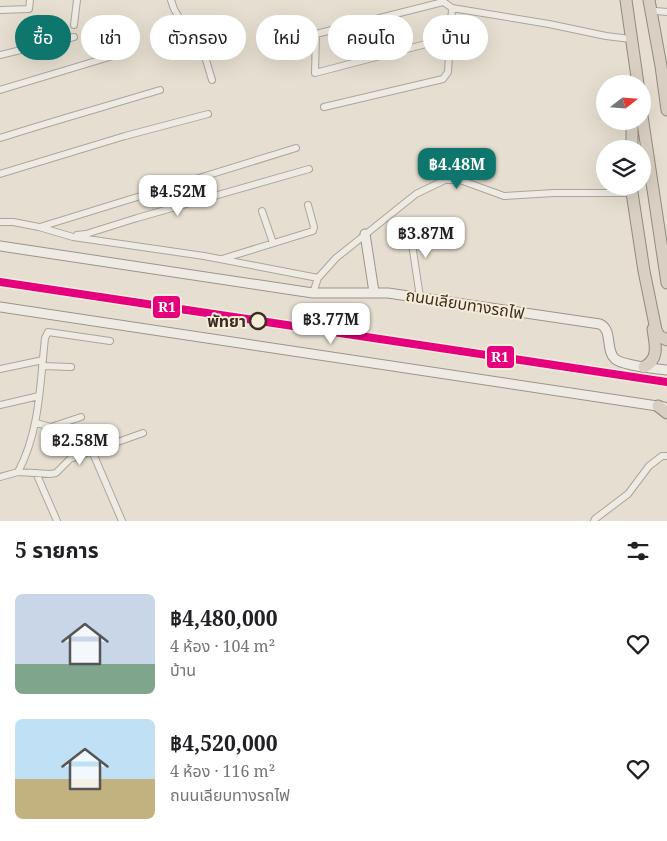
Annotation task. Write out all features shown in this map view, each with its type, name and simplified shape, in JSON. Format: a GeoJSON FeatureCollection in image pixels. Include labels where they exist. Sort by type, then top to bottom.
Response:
{"type":"FeatureCollection","features":[{"type":"Feature","properties":{"kind":"highway"},"geometry":{"type":"LineString","coordinates":[[626,0],[632,39],[634,75]]}},
{"type":"Feature","properties":{"kind":"highway"},"geometry":{"type":"LineString","coordinates":[[649,0],[667,110]]}},
{"type":"Feature","properties":{"kind":"highway"},"geometry":{"type":"LineString","coordinates":[[659,8],[661,66]]}},
{"type":"Feature","properties":{"kind":"highway"},"geometry":{"type":"LineString","coordinates":[[634,62],[636,75]]}},
{"type":"Feature","properties":{"kind":"highway"},"geometry":{"type":"LineString","coordinates":[[644,130],[667,283]]}},
{"type":"Feature","properties":{"kind":"highway"},"geometry":{"type":"LineString","coordinates":[[632,195],[656,353],[650,364],[644,367]]}},
{"type":"Feature","properties":{"kind":"highway"},"geometry":{"type":"LineString","coordinates":[[644,270],[657,333],[658,336],[667,340]]}},
{"type":"Feature","properties":{"kind":"street"},"geometry":{"type":"LineString","coordinates":[[0,10],[29,9],[30,0]]}},
{"type":"Feature","properties":{"kind":"street"},"geometry":{"type":"LineString","coordinates":[[74,25],[77,0]]}},
{"type":"Feature","properties":{"kind":"street"},"geometry":{"type":"LineString","coordinates":[[171,0],[181,21],[193,28],[212,80]]}},
{"type":"Feature","properties":{"kind":"street"},"geometry":{"type":"LineString","coordinates":[[423,45],[315,74],[316,34],[442,1],[452,8],[632,39]]}},
{"type":"Feature","properties":{"kind":"street"},"geometry":{"type":"LineString","coordinates":[[451,15],[452,8]]}},
{"type":"Feature","properties":{"kind":"street"},"geometry":{"type":"LineString","coordinates":[[0,56],[74,37]]}},
{"type":"Feature","properties":{"kind":"street"},"geometry":{"type":"LineString","coordinates":[[0,90],[99,60]]}},
{"type":"Feature","properties":{"kind":"street"},"geometry":{"type":"LineString","coordinates":[[324,107],[443,79],[448,72],[448,60]]}},
{"type":"Feature","properties":{"kind":"street"},"geometry":{"type":"LineString","coordinates":[[0,138],[160,90]]}},
{"type":"Feature","properties":{"kind":"street"},"geometry":{"type":"LineString","coordinates":[[0,174],[208,114]]}},
{"type":"Feature","properties":{"kind":"street"},"geometry":{"type":"LineString","coordinates":[[42,228],[296,148]]}},
{"type":"Feature","properties":{"kind":"street"},"geometry":{"type":"LineString","coordinates":[[0,222],[13,222],[77,235],[86,234],[309,169]]}},
{"type":"Feature","properties":{"kind":"street"},"geometry":{"type":"LineString","coordinates":[[313,293],[318,278],[336,258],[416,194],[445,180],[460,180],[504,196],[596,191]]}},
{"type":"Feature","properties":{"kind":"street"},"geometry":{"type":"LineString","coordinates":[[221,259],[314,230],[308,205]]}},
{"type":"Feature","properties":{"kind":"street"},"geometry":{"type":"LineString","coordinates":[[262,211],[272,243]]}},
{"type":"Feature","properties":{"kind":"street"},"geometry":{"type":"LineString","coordinates":[[408,226],[420,297]]}},
{"type":"Feature","properties":{"kind":"street"},"geometry":{"type":"LineString","coordinates":[[42,228],[73,237],[221,259],[318,278]]}},
{"type":"Feature","properties":{"kind":"street"},"geometry":{"type":"LineString","coordinates":[[365,234],[374,292]]}},
{"type":"Feature","properties":{"kind":"street","name":"ถนนเลียบทางรถไฟ"},"geometry":{"type":"LineString","coordinates":[[0,246],[313,293],[374,292],[600,324],[606,329],[615,359],[623,363],[667,370]]}},
{"type":"Feature","properties":{"kind":"street"},"geometry":{"type":"LineString","coordinates":[[0,307],[664,409]]}},
{"type":"Feature","properties":{"kind":"street"},"geometry":{"type":"LineString","coordinates":[[18,472],[27,454],[36,423],[45,338],[48,332],[110,341]]}},
{"type":"Feature","properties":{"kind":"street"},"geometry":{"type":"LineString","coordinates":[[0,369],[42,363],[71,367]]}},
{"type":"Feature","properties":{"kind":"street"},"geometry":{"type":"LineString","coordinates":[[0,405],[39,396]]}},
{"type":"Feature","properties":{"kind":"street"},"geometry":{"type":"LineString","coordinates":[[36,423],[51,427],[81,417]]}},
{"type":"Feature","properties":{"kind":"street"},"geometry":{"type":"LineString","coordinates":[[0,477],[18,472],[56,473],[70,459],[143,433]]}},
{"type":"Feature","properties":{"kind":"street"},"geometry":{"type":"LineString","coordinates":[[92,451],[122,521]]}},
{"type":"Feature","properties":{"kind":"street"},"geometry":{"type":"LineString","coordinates":[[594,521],[628,494],[649,466],[662,456],[667,456]]}},
{"type":"Feature","properties":{"kind":"street"},"geometry":{"type":"LineString","coordinates":[[36,473],[57,521]]}},
{"type":"Feature","properties":{"kind":"transit line","name":"R1"},"geometry":{"type":"LineString","coordinates":[[0,282],[667,382]]}},
{"type":"Feature","properties":{"kind":"place","name":"พัทยา"},"geometry":{"type":"Point","coordinates":[258,321]}}]}
